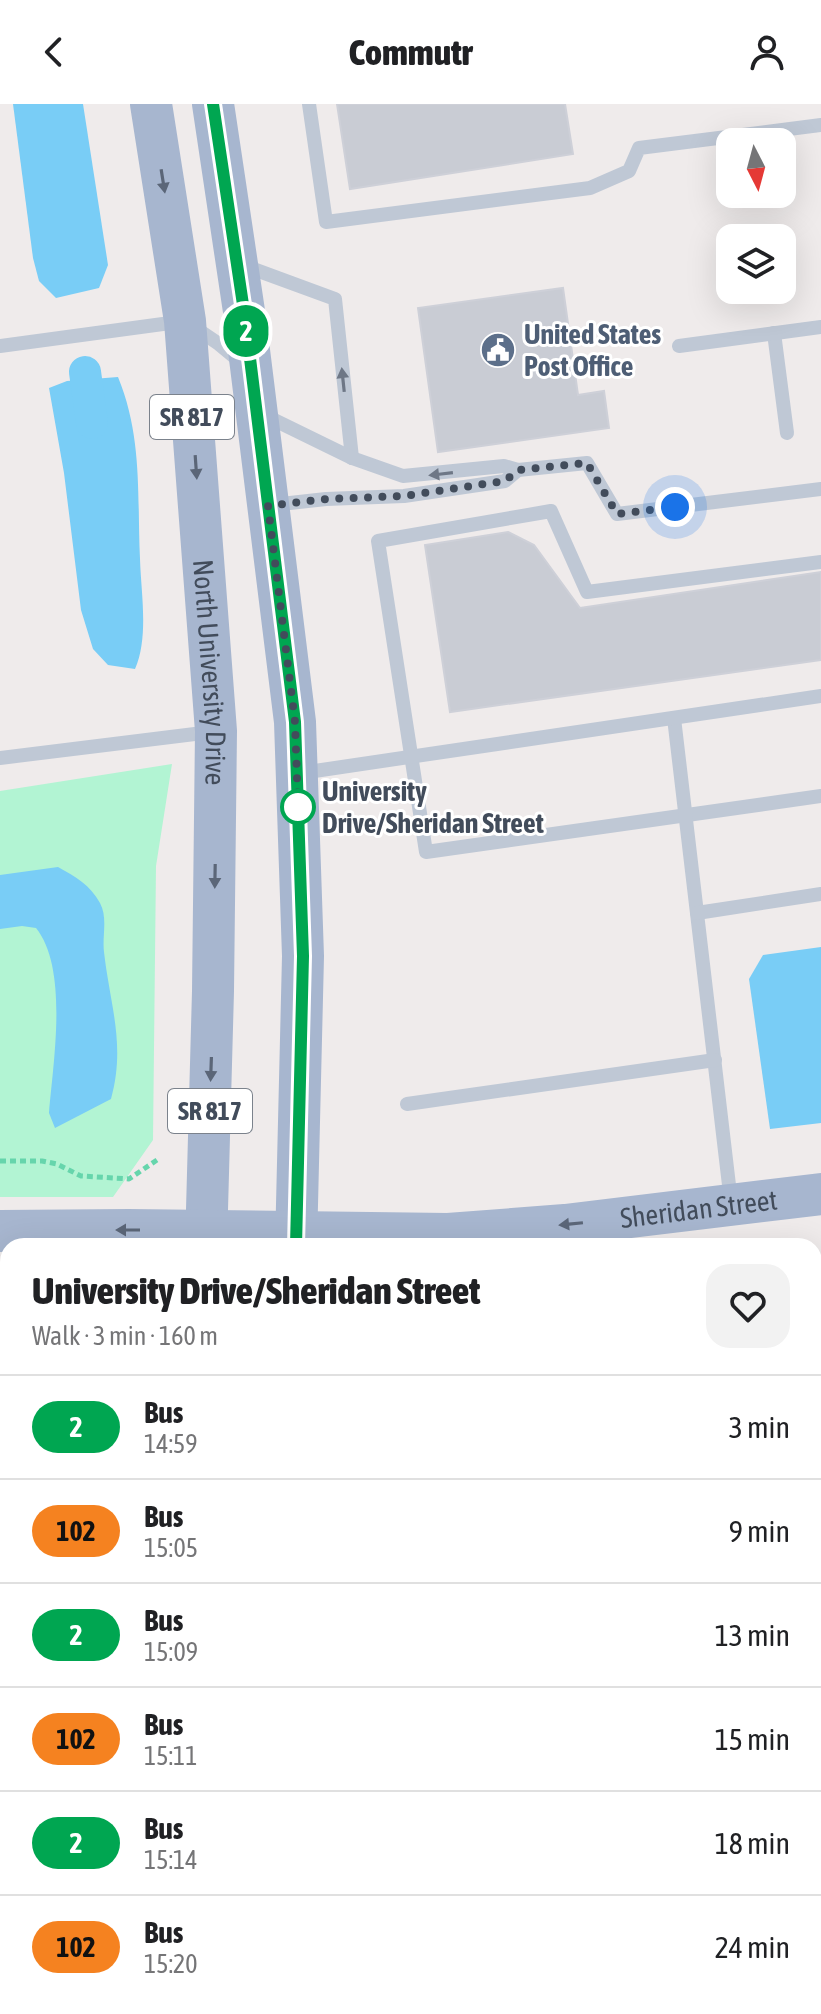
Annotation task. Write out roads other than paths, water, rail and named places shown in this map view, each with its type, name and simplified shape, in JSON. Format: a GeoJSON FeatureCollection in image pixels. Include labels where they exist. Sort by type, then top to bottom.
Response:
{"type":"FeatureCollection","features":[{"type":"Feature","properties":{"kind":"main road","name":"North University Drive"},"geometry":{"type":"LineString","coordinates":[[151,104],[185,321],[216,731],[206,1238]]}},
{"type":"Feature","properties":{"kind":"main road","name":"SR 817"},"geometry":{"type":"LineString","coordinates":[[213,104],[254,391],[295,722],[303,956],[296,1238]]}},
{"type":"Feature","properties":{"kind":"main road","name":"Sheridan Street"},"geometry":{"type":"LineString","coordinates":[[326,1238],[448,1234],[565,1225],[821,1194]]}},
{"type":"Feature","properties":{"kind":"main road","name":"Sheridan Street"},"geometry":{"type":"LineString","coordinates":[[0,1231],[206,1238]]}},
{"type":"Feature","properties":{"kind":"lane"},"geometry":{"type":"LineString","coordinates":[[309,104],[326,222],[590,188],[629,171],[639,148],[821,125]]}},
{"type":"Feature","properties":{"kind":"lane"},"geometry":{"type":"LineString","coordinates":[[237,263],[335,299],[352,458]]}},
{"type":"Feature","properties":{"kind":"lane"},"geometry":{"type":"LineString","coordinates":[[0,346],[185,321],[219,344],[254,391],[352,458],[403,476],[504,466],[518,470],[587,463],[617,514],[821,489]]}},
{"type":"Feature","properties":{"kind":"lane"},"geometry":{"type":"LineString","coordinates":[[679,346],[821,327]]}},
{"type":"Feature","properties":{"kind":"lane"},"geometry":{"type":"LineString","coordinates":[[774,333],[787,433]]}},
{"type":"Feature","properties":{"kind":"lane"},"geometry":{"type":"LineString","coordinates":[[268,506],[326,499],[404,496],[505,481],[518,470]]}},
{"type":"Feature","properties":{"kind":"lane"},"geometry":{"type":"LineString","coordinates":[[821,562],[587,592],[551,511],[378,541],[426,852],[821,796]]}},
{"type":"Feature","properties":{"kind":"lane"},"geometry":{"type":"LineString","coordinates":[[297,774],[821,696]]}},
{"type":"Feature","properties":{"kind":"lane"},"geometry":{"type":"LineString","coordinates":[[674,718],[731,1206]]}},
{"type":"Feature","properties":{"kind":"lane"},"geometry":{"type":"LineString","coordinates":[[0,758],[216,731]]}},
{"type":"Feature","properties":{"kind":"lane"},"geometry":{"type":"LineString","coordinates":[[697,913],[821,894]]}},
{"type":"Feature","properties":{"kind":"lane"},"geometry":{"type":"LineString","coordinates":[[407,1104],[715,1060]]}},
{"type":"Feature","properties":{"kind":"water"},"geometry":{"type":"Polygon","coordinates":[[[13,104],[83,104],[108,265],[99,288],[56,298],[39,281],[33,258],[13,104]]]}},
{"type":"Feature","properties":{"kind":"water"},"geometry":{"type":"Polygon","coordinates":[[[118,377],[132,422],[137,467],[143,629],[135,669],[108,665],[93,649],[81,610],[64,473],[49,388],[67,381],[118,377]]]}},
{"type":"Feature","properties":{"kind":"water"},"geometry":{"type":"Polygon","coordinates":[[[58,867],[87,886],[102,909],[117,1061],[111,1099],[55,1128],[49,1113],[56,1017],[53,967],[36,928],[0,929],[0,875],[58,867]]]}},
{"type":"Feature","properties":{"kind":"water"},"geometry":{"type":"Polygon","coordinates":[[[821,947],[821,1123],[770,1129],[749,979],[763,955],[821,947]]]}},
{"type":"Feature","properties":{"kind":"waterway"},"geometry":{"type":"LineString","coordinates":[[85,372],[92,423]]}},
{"type":"Feature","properties":{"kind":"place","name":"United States Post Office"},"geometry":{"type":"Point","coordinates":[498,350]}},
{"type":"Feature","properties":{"kind":"place","name":"University Drive/Sheridan Street"},"geometry":{"type":"Point","coordinates":[298,807]}}]}
